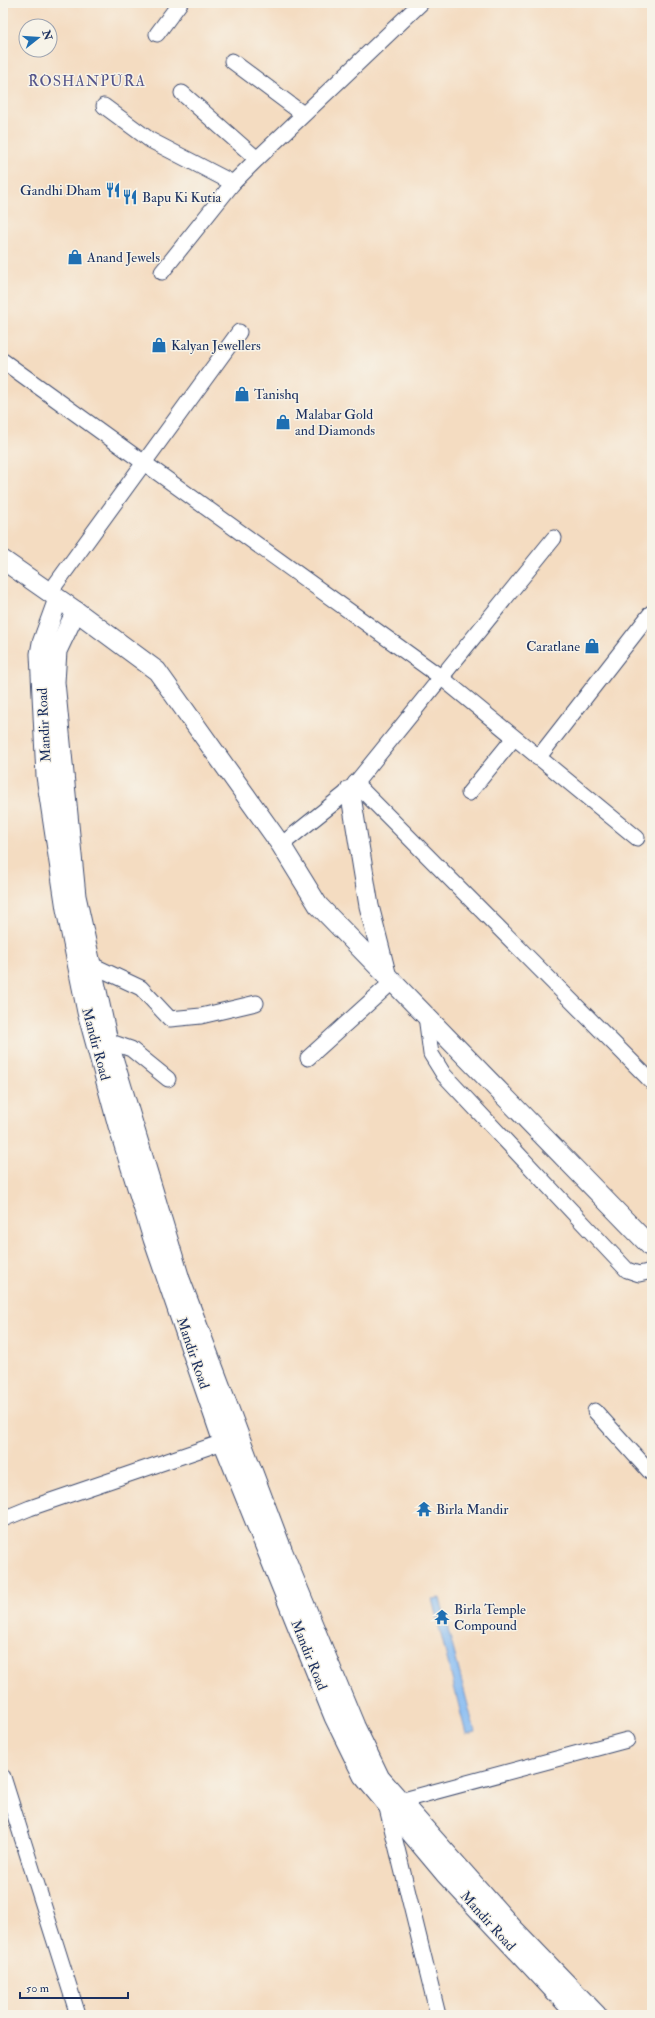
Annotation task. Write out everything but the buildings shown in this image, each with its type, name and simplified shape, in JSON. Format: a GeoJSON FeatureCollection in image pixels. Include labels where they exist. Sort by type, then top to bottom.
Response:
{"type":"FeatureCollection","features":[{"type":"Feature","properties":{"kind":"street"},"geometry":{"type":"LineString","coordinates":[[157,34],[180,3]]}},
{"type":"Feature","properties":{"kind":"street"},"geometry":{"type":"LineString","coordinates":[[162,272],[233,183],[420,3]]}},
{"type":"Feature","properties":{"kind":"street"},"geometry":{"type":"LineString","coordinates":[[232,61],[303,114]]}},
{"type":"Feature","properties":{"kind":"street"},"geometry":{"type":"LineString","coordinates":[[182,93],[257,159]]}},
{"type":"Feature","properties":{"kind":"street"},"geometry":{"type":"LineString","coordinates":[[104,106],[150,140],[233,183]]}},
{"type":"Feature","properties":{"kind":"street"},"geometry":{"type":"LineString","coordinates":[[54,596],[239,332]]}},
{"type":"Feature","properties":{"kind":"street"},"geometry":{"type":"LineString","coordinates":[[3,361],[442,678],[637,838]]}},
{"type":"Feature","properties":{"kind":"street"},"geometry":{"type":"LineString","coordinates":[[281,845],[352,787],[442,678],[554,538]]}},
{"type":"Feature","properties":{"kind":"street"},"geometry":{"type":"LineString","coordinates":[[3,560],[76,611],[157,671],[281,845],[318,905],[389,980],[652,1248]]}},
{"type":"Feature","properties":{"kind":"street","name":"Mandir Road"},"geometry":{"type":"LineString","coordinates":[[54,596],[40,654],[46,776],[66,909],[87,1012],[118,1126],[153,1239],[223,1442],[334,1717],[363,1776],[393,1803],[596,2015]]}},
{"type":"Feature","properties":{"kind":"street","name":"Mandir Road"},"geometry":{"type":"LineString","coordinates":[[76,611],[57,651],[56,682],[76,896],[108,1041],[180,1279],[284,1552],[355,1726],[393,1803],[445,1874],[576,2015]]}},
{"type":"Feature","properties":{"kind":"street"},"geometry":{"type":"LineString","coordinates":[[538,758],[651,613]]}},
{"type":"Feature","properties":{"kind":"street"},"geometry":{"type":"LineString","coordinates":[[469,793],[514,738]]}},
{"type":"Feature","properties":{"kind":"street"},"geometry":{"type":"LineString","coordinates":[[352,787],[369,906],[389,980]]}},
{"type":"Feature","properties":{"kind":"street"},"geometry":{"type":"LineString","coordinates":[[352,787],[652,1082]]}},
{"type":"Feature","properties":{"kind":"street"},"geometry":{"type":"LineString","coordinates":[[92,965],[141,988],[170,1019],[201,1016],[256,1003]]}},
{"type":"Feature","properties":{"kind":"street"},"geometry":{"type":"LineString","coordinates":[[308,1058],[389,980]]}},
{"type":"Feature","properties":{"kind":"street"},"geometry":{"type":"LineString","coordinates":[[426,1016],[431,1054],[444,1075],[627,1270],[639,1274],[652,1271]]}},
{"type":"Feature","properties":{"kind":"street"},"geometry":{"type":"LineString","coordinates":[[108,1041],[131,1049],[168,1079]]}},
{"type":"Feature","properties":{"kind":"street"},"geometry":{"type":"LineString","coordinates":[[596,1411],[652,1474]]}},
{"type":"Feature","properties":{"kind":"street"},"geometry":{"type":"LineString","coordinates":[[3,1518],[223,1442]]}},
{"type":"Feature","properties":{"kind":"street"},"geometry":{"type":"LineString","coordinates":[[438,2015],[393,1803],[627,1740]]}},
{"type":"Feature","properties":{"kind":"street"},"geometry":{"type":"LineString","coordinates":[[3,1777],[78,2015]]}},
{"type":"Feature","properties":{"kind":"water"},"geometry":{"type":"Polygon","coordinates":[[[440,1598],[475,1732],[466,1734],[432,1599],[440,1598]]]}},
{"type":"Feature","properties":{"kind":"place","name":"Gandhi Dham"},"geometry":{"type":"Point","coordinates":[113,190]}},
{"type":"Feature","properties":{"kind":"place","name":"Bapu Ki Kutia"},"geometry":{"type":"Point","coordinates":[130,197]}},
{"type":"Feature","properties":{"kind":"place","name":"Anand Jewels"},"geometry":{"type":"Point","coordinates":[75,257]}},
{"type":"Feature","properties":{"kind":"place","name":"Kalyan Jewellers"},"geometry":{"type":"Point","coordinates":[159,345]}},
{"type":"Feature","properties":{"kind":"place","name":"Tanishq"},"geometry":{"type":"Point","coordinates":[242,394]}},
{"type":"Feature","properties":{"kind":"place","name":"Malabar Gold and Diamonds"},"geometry":{"type":"Point","coordinates":[283,422]}},
{"type":"Feature","properties":{"kind":"place","name":"Caratlane"},"geometry":{"type":"Point","coordinates":[592,646]}},
{"type":"Feature","properties":{"kind":"place","name":"Birla Mandir"},"geometry":{"type":"Point","coordinates":[424,1509]}},
{"type":"Feature","properties":{"kind":"place","name":"Birla Temple Compound"},"geometry":{"type":"Point","coordinates":[442,1617]}},
{"type":"Feature","properties":{"kind":"district","name":"ROSHANPURA"},"geometry":{"type":"Point","coordinates":[87,81]}}]}
